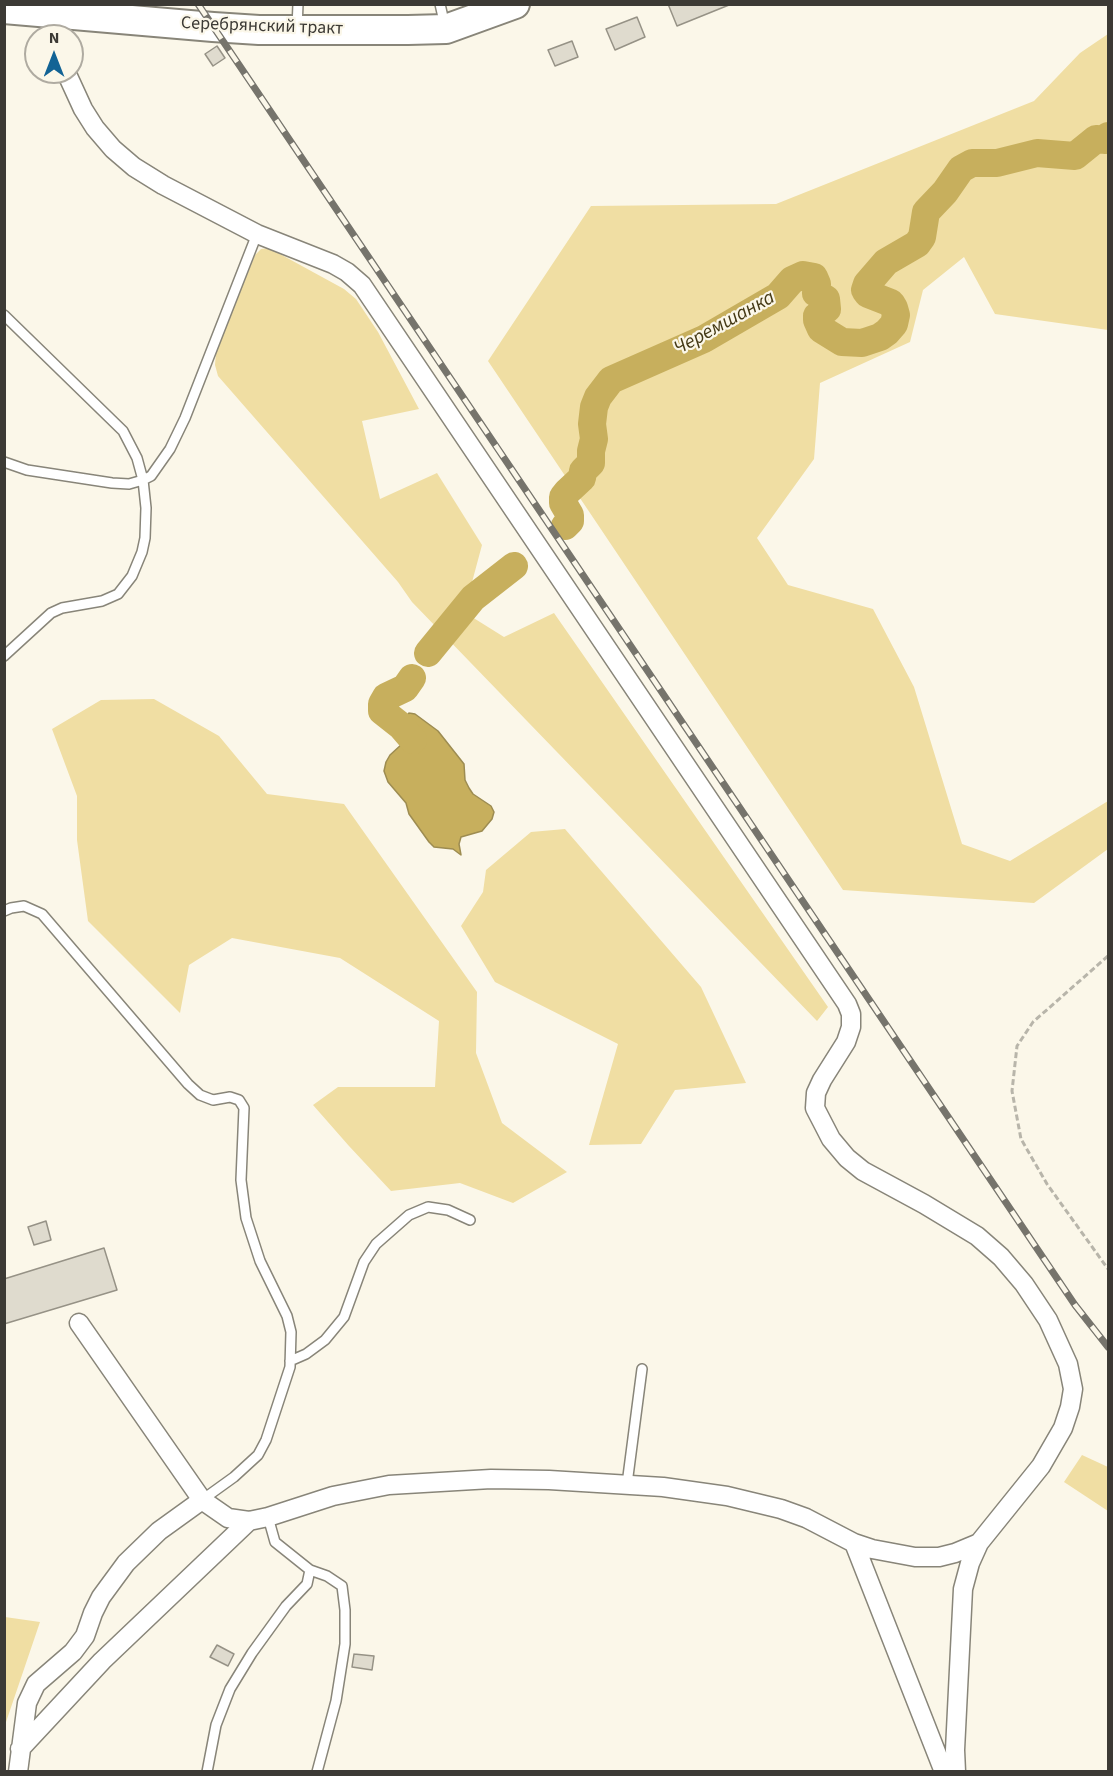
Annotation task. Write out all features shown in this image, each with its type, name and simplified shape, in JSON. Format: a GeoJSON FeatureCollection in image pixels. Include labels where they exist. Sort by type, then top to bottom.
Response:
{"type":"FeatureCollection","features":[{"type":"Feature","properties":{"kind":"main road","name":"Серебрянский тракт"},"geometry":{"type":"LineString","coordinates":[[84,26],[213,27],[297,17],[443,17],[515,4]]}},
{"type":"Feature","properties":{"kind":"main road","name":"Серебрянский тракт"},"geometry":{"type":"LineString","coordinates":[[4,9],[52,24]]}},
{"type":"Feature","properties":{"kind":"street"},"geometry":{"type":"LineString","coordinates":[[72,84],[95,128],[113,149],[134,167],[163,185],[257,234],[333,264],[348,272],[362,285],[847,1004],[851,1020],[848,1035],[816,1093],[815,1108],[831,1139],[847,1158],[863,1171],[977,1236],[1001,1257],[1024,1284],[1048,1320],[1068,1365],[1073,1389],[1070,1407],[1063,1428],[1041,1466],[979,1543],[970,1563],[963,1588],[955,1750],[956,1772]]}},
{"type":"Feature","properties":{"kind":"street"},"geometry":{"type":"LineString","coordinates":[[79,1323],[202,1500],[228,1518],[249,1521],[333,1496],[389,1485],[491,1479],[627,1484],[696,1491],[757,1502],[806,1518],[872,1550],[915,1557],[939,1557],[979,1543]]}},
{"type":"Feature","properties":{"kind":"street"},"geometry":{"type":"LineString","coordinates":[[18,1772],[27,1703],[36,1683],[73,1652],[85,1636],[101,1597],[126,1563],[159,1531],[202,1500]]}},
{"type":"Feature","properties":{"kind":"street"},"geometry":{"type":"LineString","coordinates":[[20,1749],[102,1661],[249,1521]]}},
{"type":"Feature","properties":{"kind":"street"},"geometry":{"type":"LineString","coordinates":[[854,1543],[944,1772]]}},
{"type":"Feature","properties":{"kind":"lane"},"geometry":{"type":"LineString","coordinates":[[4,462],[27,470],[112,483],[143,480],[158,468],[185,418],[257,234]]}},
{"type":"Feature","properties":{"kind":"lane"},"geometry":{"type":"LineString","coordinates":[[4,315],[123,431],[137,458],[143,480],[146,508],[145,538],[138,563],[118,594],[102,602],[62,608],[51,613],[4,656]]}},
{"type":"Feature","properties":{"kind":"lane"},"geometry":{"type":"LineString","coordinates":[[4,911],[24,906],[42,914],[188,1084],[200,1095],[213,1100],[230,1097],[239,1100],[244,1108],[241,1180],[246,1218],[260,1261],[287,1316],[291,1332],[290,1361],[281,1399],[258,1455],[234,1477],[202,1500]]}},
{"type":"Feature","properties":{"kind":"lane"},"geometry":{"type":"LineString","coordinates":[[290,1361],[306,1354],[325,1340],[344,1317],[364,1262],[376,1244],[409,1215],[428,1207],[448,1210],[470,1220]]}},
{"type":"Feature","properties":{"kind":"lane"},"geometry":{"type":"LineString","coordinates":[[627,1484],[642,1369]]}},
{"type":"Feature","properties":{"kind":"lane"},"geometry":{"type":"LineString","coordinates":[[268,1517],[275,1542],[310,1570],[327,1576],[342,1587],[345,1644],[336,1701],[317,1772]]}},
{"type":"Feature","properties":{"kind":"lane"},"geometry":{"type":"LineString","coordinates":[[207,1772],[216,1725],[230,1689],[252,1653],[286,1606],[307,1584],[310,1570]]}},
{"type":"Feature","properties":{"kind":"path"},"geometry":{"type":"LineString","coordinates":[[1108,956],[1033,1022],[1017,1046],[1011,1091],[1021,1139],[1047,1184],[1108,1269]]}},
{"type":"Feature","properties":{"kind":"shaded area"},"geometry":{"type":"Polygon","coordinates":[[[1108,34],[1108,330],[995,314],[964,257],[923,290],[910,342],[820,383],[814,459],[757,538],[788,585],[873,609],[914,687],[962,844],[1010,861],[1108,801],[1108,849],[1034,903],[843,890],[488,361],[591,206],[776,204],[1034,101],[1080,53],[1108,34]]]}},
{"type":"Feature","properties":{"kind":"shaded area"},"geometry":{"type":"Polygon","coordinates":[[[269,248],[344,289],[356,299],[378,332],[419,409],[362,421],[380,499],[437,473],[482,545],[464,612],[504,637],[554,613],[828,1007],[817,1021],[412,602],[398,582],[218,376],[215,365],[216,352],[255,255],[261,249],[269,248]]]}},
{"type":"Feature","properties":{"kind":"shaded area"},"geometry":{"type":"Polygon","coordinates":[[[154,699],[219,736],[267,794],[344,804],[477,992],[476,1053],[502,1123],[567,1172],[513,1203],[460,1183],[391,1191],[313,1105],[338,1087],[435,1087],[439,1021],[340,958],[232,938],[189,965],[180,1013],[88,921],[77,840],[77,796],[52,729],[101,700],[154,699]]]}},
{"type":"Feature","properties":{"kind":"shaded area"},"geometry":{"type":"Polygon","coordinates":[[[409,713],[415,714],[438,731],[464,764],[465,780],[473,794],[491,806],[494,812],[492,819],[482,831],[461,837],[459,844],[461,855],[453,849],[434,847],[429,842],[409,814],[406,803],[388,782],[384,771],[386,762],[402,744],[399,729],[409,713]]]}},
{"type":"Feature","properties":{"kind":"shaded area"},"geometry":{"type":"Polygon","coordinates":[[[565,829],[701,987],[746,1083],[675,1090],[641,1144],[589,1145],[618,1044],[495,982],[461,926],[483,892],[486,870],[531,832],[565,829]]]}},
{"type":"Feature","properties":{"kind":"shaded area"},"geometry":{"type":"Polygon","coordinates":[[[1082,1455],[1108,1467],[1108,1511],[1064,1482],[1082,1455]]]}},
{"type":"Feature","properties":{"kind":"shaded area"},"geometry":{"type":"Polygon","coordinates":[[[4,1617],[40,1622],[5,1725],[4,1617]]]}},
{"type":"Feature","properties":{"kind":"building"},"geometry":{"type":"Polygon","coordinates":[[[668,4],[729,4],[729,5],[677,26],[668,4]]]}},
{"type":"Feature","properties":{"kind":"building"},"geometry":{"type":"Polygon","coordinates":[[[637,17],[645,37],[615,50],[606,29],[637,17]]]}},
{"type":"Feature","properties":{"kind":"building"},"geometry":{"type":"Polygon","coordinates":[[[572,41],[578,57],[555,66],[548,50],[572,41]]]}},
{"type":"Feature","properties":{"kind":"building"},"geometry":{"type":"Polygon","coordinates":[[[217,46],[225,58],[213,66],[205,54],[217,46]]]}},
{"type":"Feature","properties":{"kind":"building"},"geometry":{"type":"Polygon","coordinates":[[[46,1221],[51,1240],[34,1245],[28,1227],[46,1221]]]}},
{"type":"Feature","properties":{"kind":"building"},"geometry":{"type":"Polygon","coordinates":[[[104,1248],[117,1290],[4,1324],[4,1279],[104,1248]]]}},
{"type":"Feature","properties":{"kind":"building"},"geometry":{"type":"Polygon","coordinates":[[[217,1645],[234,1654],[228,1666],[210,1657],[217,1645]]]}},
{"type":"Feature","properties":{"kind":"building"},"geometry":{"type":"Polygon","coordinates":[[[354,1654],[374,1656],[372,1670],[352,1667],[354,1654]]]}},
{"type":"Feature","properties":{"kind":"waterway","name":"Черемшанка"},"geometry":{"type":"LineString","coordinates":[[565,526],[570,521],[570,515],[563,503],[563,497],[582,478],[583,471],[591,463],[594,407],[598,397],[611,380],[704,339],[778,296],[792,280],[803,275],[814,277],[817,284],[816,293],[826,299],[827,309],[817,316],[821,329],[842,342],[862,343],[880,337],[894,324],[896,315],[891,303],[868,294],[865,290],[867,284],[886,262],[917,244],[922,237],[926,212],[945,192],[961,169],[972,163],[997,163],[1037,153],[1075,156],[1096,139],[1106,140],[1108,136]]}},
{"type":"Feature","properties":{"kind":"waterway","name":"Черемшанка"},"geometry":{"type":"LineString","coordinates":[[428,653],[473,598],[514,566]]}},
{"type":"Feature","properties":{"kind":"waterway","name":"Черемшанка"},"geometry":{"type":"LineString","coordinates":[[412,678],[405,688],[386,697],[382,704],[382,711],[401,726],[413,740]]}},
{"type":"Feature","properties":{"kind":"railway"},"geometry":{"type":"LineString","coordinates":[[198,4],[1075,1305],[1108,1347]]}}]}
